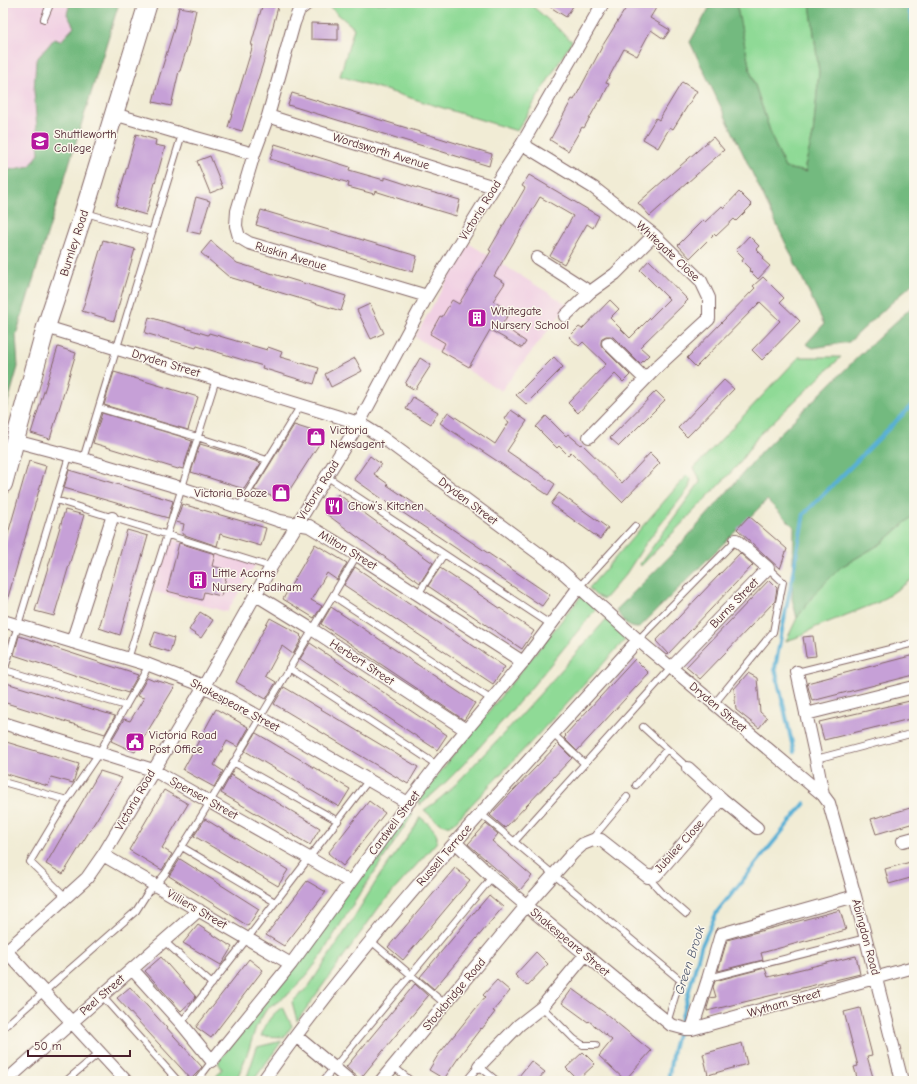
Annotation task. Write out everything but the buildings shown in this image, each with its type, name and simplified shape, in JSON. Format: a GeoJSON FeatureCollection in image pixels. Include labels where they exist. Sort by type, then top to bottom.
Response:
{"type":"FeatureCollection","features":[{"type":"Feature","properties":{"kind":"main road","name":"Burnley Road"},"geometry":{"type":"LineString","coordinates":[[3,484],[46,327],[84,212],[148,3]]}},
{"type":"Feature","properties":{"kind":"street"},"geometry":{"type":"LineString","coordinates":[[114,114],[254,154],[268,116],[294,23],[299,10],[308,3]]}},
{"type":"Feature","properties":{"kind":"street","name":"Victoria Road"},"geometry":{"type":"LineString","coordinates":[[5,952],[87,878],[103,855],[204,686],[271,567],[359,423],[427,296],[522,144],[603,3]]}},
{"type":"Feature","properties":{"kind":"street","name":"Wordsworth Avenue"},"geometry":{"type":"LineString","coordinates":[[268,116],[494,187]]}},
{"type":"Feature","properties":{"kind":"street","name":"Whitegate Close"},"geometry":{"type":"LineString","coordinates":[[522,144],[594,188],[654,235],[701,281],[709,298],[710,319],[659,365],[589,437]]}},
{"type":"Feature","properties":{"kind":"street","name":"Ruskin Avenue"},"geometry":{"type":"LineString","coordinates":[[254,154],[237,211],[236,226],[239,237],[249,243],[427,296]]}},
{"type":"Feature","properties":{"kind":"street"},"geometry":{"type":"LineString","coordinates":[[565,316],[590,292],[615,274],[654,235]]}},
{"type":"Feature","properties":{"kind":"street"},"geometry":{"type":"LineString","coordinates":[[537,258],[590,292]]}},
{"type":"Feature","properties":{"kind":"street","name":"Dryden Street"},"geometry":{"type":"LineString","coordinates":[[46,327],[359,423],[383,438],[556,567],[638,640],[823,795]]}},
{"type":"Feature","properties":{"kind":"street"},"geometry":{"type":"LineString","coordinates":[[608,343],[645,379]]}},
{"type":"Feature","properties":{"kind":"street","name":"Milton Street"},"geometry":{"type":"LineString","coordinates":[[15,441],[83,459],[181,488],[280,521],[309,526],[357,555],[523,662]]}},
{"type":"Feature","properties":{"kind":"street"},"geometry":{"type":"LineString","coordinates":[[72,642],[112,518]]}},
{"type":"Feature","properties":{"kind":"street","name":"Burns Street"},"geometry":{"type":"LineString","coordinates":[[671,668],[768,568],[736,540]]}},
{"type":"Feature","properties":{"kind":"street","name":"Cardwell Street"},"geometry":{"type":"LineString","coordinates":[[212,1061],[291,964],[437,765],[523,662],[579,587]]}},
{"type":"Feature","properties":{"kind":"street","name":"Herbert Street"},"geometry":{"type":"LineString","coordinates":[[256,595],[313,630],[466,730]]}},
{"type":"Feature","properties":{"kind":"street","name":"Shakespeare Street"},"geometry":{"type":"LineString","coordinates":[[3,621],[128,660],[150,665],[204,686],[408,803]]}},
{"type":"Feature","properties":{"kind":"street","name":"Russell Terrace"},"geometry":{"type":"LineString","coordinates":[[263,1081],[296,1036],[371,941],[455,842],[638,640]]}},
{"type":"Feature","properties":{"kind":"street"},"geometry":{"type":"LineString","coordinates":[[797,672],[823,795]]}},
{"type":"Feature","properties":{"kind":"street"},"geometry":{"type":"LineString","coordinates":[[806,714],[914,687]]}},
{"type":"Feature","properties":{"kind":"street","name":"Spenser Street"},"geometry":{"type":"LineString","coordinates":[[3,723],[153,770],[350,882]]}},
{"type":"Feature","properties":{"kind":"street"},"geometry":{"type":"LineString","coordinates":[[688,768],[757,828]]}},
{"type":"Feature","properties":{"kind":"street","name":"Abingdon Road"},"geometry":{"type":"LineString","coordinates":[[823,795],[829,803],[855,896],[902,1081]]}},
{"type":"Feature","properties":{"kind":"street","name":"Jubilee Close"},"geometry":{"type":"LineString","coordinates":[[590,842],[593,840],[601,840],[648,877],[656,875],[722,799]]}},
{"type":"Feature","properties":{"kind":"street","name":"Shakespeare Street"},"geometry":{"type":"LineString","coordinates":[[455,842],[492,877],[526,906],[669,1024],[689,1029]]}},
{"type":"Feature","properties":{"kind":"street"},"geometry":{"type":"LineString","coordinates":[[526,906],[573,853],[583,844],[590,842]]}},
{"type":"Feature","properties":{"kind":"street","name":"Villiers Street"},"geometry":{"type":"LineString","coordinates":[[103,855],[291,964]]}},
{"type":"Feature","properties":{"kind":"street"},"geometry":{"type":"LineString","coordinates":[[689,1029],[708,978],[720,934],[855,896]]}},
{"type":"Feature","properties":{"kind":"street","name":"Stockbridge Road"},"geometry":{"type":"LineString","coordinates":[[381,1081],[526,906]]}},
{"type":"Feature","properties":{"kind":"street","name":"Peel Street"},"geometry":{"type":"LineString","coordinates":[[6,1081],[199,910]]}},
{"type":"Feature","properties":{"kind":"street"},"geometry":{"type":"LineString","coordinates":[[5,952],[126,1081]]}},
{"type":"Feature","properties":{"kind":"street"},"geometry":{"type":"LineString","coordinates":[[479,1066],[519,1025],[542,1007],[585,955]]}},
{"type":"Feature","properties":{"kind":"street","name":"Wytham Street"},"geometry":{"type":"LineString","coordinates":[[689,1029],[914,967]]}},
{"type":"Feature","properties":{"kind":"street"},"geometry":{"type":"LineString","coordinates":[[132,969],[181,1023],[212,1061]]}},
{"type":"Feature","properties":{"kind":"street"},"geometry":{"type":"LineString","coordinates":[[296,1036],[350,1081]]}},
{"type":"Feature","properties":{"kind":"lane"},"geometry":{"type":"LineString","coordinates":[[44,19],[50,7],[50,3]]}},
{"type":"Feature","properties":{"kind":"lane"},"geometry":{"type":"LineString","coordinates":[[83,459],[182,134]]}},
{"type":"Feature","properties":{"kind":"lane"},"geometry":{"type":"LineString","coordinates":[[84,212],[151,232]]}},
{"type":"Feature","properties":{"kind":"lane"},"geometry":{"type":"LineString","coordinates":[[128,660],[216,379]]}},
{"type":"Feature","properties":{"kind":"lane"},"geometry":{"type":"LineString","coordinates":[[239,508],[301,404]]}},
{"type":"Feature","properties":{"kind":"lane"},"geometry":{"type":"LineString","coordinates":[[98,408],[197,437],[267,460]]}},
{"type":"Feature","properties":{"kind":"lane"},"geometry":{"type":"LineString","coordinates":[[69,456],[4,673],[126,706]]}},
{"type":"Feature","properties":{"kind":"lane"},"geometry":{"type":"LineString","coordinates":[[326,476],[550,624]]}},
{"type":"Feature","properties":{"kind":"lane"},"geometry":{"type":"LineString","coordinates":[[56,500],[271,567]]}},
{"type":"Feature","properties":{"kind":"lane"},"geometry":{"type":"LineString","coordinates":[[579,587],[635,526]]}},
{"type":"Feature","properties":{"kind":"lane"},"geometry":{"type":"LineString","coordinates":[[638,640],[736,540]]}},
{"type":"Feature","properties":{"kind":"lane"},"geometry":{"type":"LineString","coordinates":[[418,594],[444,554]]}},
{"type":"Feature","properties":{"kind":"lane"},"geometry":{"type":"LineString","coordinates":[[3,1028],[136,911],[148,892],[165,874],[210,802],[357,555]]}},
{"type":"Feature","properties":{"kind":"lane"},"geometry":{"type":"LineString","coordinates":[[714,704],[773,632],[783,582],[768,568]]}},
{"type":"Feature","properties":{"kind":"lane"},"geometry":{"type":"LineString","coordinates":[[333,596],[492,700]]}},
{"type":"Feature","properties":{"kind":"lane"},"geometry":{"type":"LineString","coordinates":[[797,672],[914,643]]}},
{"type":"Feature","properties":{"kind":"lane"},"geometry":{"type":"LineString","coordinates":[[66,897],[30,862],[67,800],[99,753],[150,665]]}},
{"type":"Feature","properties":{"kind":"lane"},"geometry":{"type":"LineString","coordinates":[[289,668],[437,765]]}},
{"type":"Feature","properties":{"kind":"lane"},"geometry":{"type":"LineString","coordinates":[[514,842],[671,668]]}},
{"type":"Feature","properties":{"kind":"lane"},"geometry":{"type":"LineString","coordinates":[[643,727],[688,768]]}},
{"type":"Feature","properties":{"kind":"lane"},"geometry":{"type":"LineString","coordinates":[[816,759],[914,733]]}},
{"type":"Feature","properties":{"kind":"lane"},"geometry":{"type":"LineString","coordinates":[[553,734],[585,764]]}},
{"type":"Feature","properties":{"kind":"lane"},"geometry":{"type":"LineString","coordinates":[[636,785],[667,749]]}},
{"type":"Feature","properties":{"kind":"lane"},"geometry":{"type":"LineString","coordinates":[[233,762],[338,821]]}},
{"type":"Feature","properties":{"kind":"lane"},"geometry":{"type":"LineString","coordinates":[[181,1023],[248,939],[368,781]]}},
{"type":"Feature","properties":{"kind":"lane"},"geometry":{"type":"LineString","coordinates":[[3,782],[67,800]]}},
{"type":"Feature","properties":{"kind":"lane"},"geometry":{"type":"LineString","coordinates":[[590,842],[627,797]]}},
{"type":"Feature","properties":{"kind":"lane"},"geometry":{"type":"LineString","coordinates":[[481,814],[680,980],[669,1024]]}},
{"type":"Feature","properties":{"kind":"lane"},"geometry":{"type":"LineString","coordinates":[[182,847],[275,902]]}},
{"type":"Feature","properties":{"kind":"lane"},"geometry":{"type":"LineString","coordinates":[[323,1081],[492,877]]}},
{"type":"Feature","properties":{"kind":"lane"},"geometry":{"type":"LineString","coordinates":[[648,877],[662,894],[686,914]]}},
{"type":"Feature","properties":{"kind":"lane"},"geometry":{"type":"LineString","coordinates":[[708,978],[866,938]]}},
{"type":"Feature","properties":{"kind":"lane"},"geometry":{"type":"LineString","coordinates":[[164,941],[212,984]]}},
{"type":"Feature","properties":{"kind":"lane"},"geometry":{"type":"LineString","coordinates":[[371,941],[445,1004]]}},
{"type":"Feature","properties":{"kind":"lane"},"geometry":{"type":"LineString","coordinates":[[102,996],[178,1081]]}},
{"type":"Feature","properties":{"kind":"lane"},"geometry":{"type":"LineString","coordinates":[[542,1007],[574,1039],[583,1045],[596,1045]]}},
{"type":"Feature","properties":{"kind":"lane"},"geometry":{"type":"LineString","coordinates":[[66,1081],[100,1052]]}},
{"type":"Feature","properties":{"kind":"lane"},"geometry":{"type":"LineString","coordinates":[[197,1081],[212,1061]]}},
{"type":"Feature","properties":{"kind":"lane"},"geometry":{"type":"LineString","coordinates":[[394,1066],[411,1081]]}},
{"type":"Feature","properties":{"kind":"lane"},"geometry":{"type":"LineString","coordinates":[[466,1081],[479,1066],[497,1081]]}},
{"type":"Feature","properties":{"kind":"shaded area","name":"Shuttleworth College"},"geometry":{"type":"Polygon","coordinates":[[[3,3],[119,3],[16,335],[18,367],[3,419],[3,3]]]}},
{"type":"Feature","properties":{"kind":"shaded area"},"geometry":{"type":"Polygon","coordinates":[[[468,243],[568,305],[501,391],[415,337],[468,243]]]}},
{"type":"Feature","properties":{"kind":"shaded area"},"geometry":{"type":"Polygon","coordinates":[[[168,538],[256,564],[227,612],[152,591],[168,538]]]}},
{"type":"Feature","properties":{"kind":"green space","name":"Shuttleworth College"},"geometry":{"type":"Polygon","coordinates":[[[70,3],[119,3],[16,335],[18,367],[3,419],[3,171],[30,166],[39,154],[34,91],[36,60],[54,39],[61,41],[74,27],[67,14],[70,3]]]}},
{"type":"Feature","properties":{"kind":"green space"},"geometry":{"type":"Polygon","coordinates":[[[325,3],[529,3],[572,41],[517,131],[340,76],[354,28],[325,3]]]}},
{"type":"Feature","properties":{"kind":"green space"},"geometry":{"type":"Polygon","coordinates":[[[712,3],[736,3],[750,70],[773,140],[785,168],[807,172],[805,166],[813,135],[819,72],[810,3],[914,3],[914,282],[849,342],[813,348],[806,344],[824,324],[690,42],[712,3]]]}},
{"type":"Feature","properties":{"kind":"green space"},"geometry":{"type":"Polygon","coordinates":[[[736,3],[810,3],[819,72],[813,135],[805,166],[808,172],[785,168],[773,140],[750,70],[736,3]]]}},
{"type":"Feature","properties":{"kind":"green space"},"geometry":{"type":"Polygon","coordinates":[[[914,305],[914,515],[882,543],[841,567],[815,593],[797,618],[792,599],[794,527],[767,500],[639,628],[631,627],[625,623],[616,610],[670,556],[762,451],[864,351],[914,305]]]}},
{"type":"Feature","properties":{"kind":"green space"},"geometry":{"type":"Polygon","coordinates":[[[799,357],[841,357],[758,436],[738,465],[641,566],[640,564],[700,482],[694,468],[799,357]]]}},
{"type":"Feature","properties":{"kind":"green space"},"geometry":{"type":"Polygon","coordinates":[[[687,475],[691,479],[689,488],[646,543],[626,574],[604,599],[595,595],[589,588],[687,475]]]}},
{"type":"Feature","properties":{"kind":"green space"},"geometry":{"type":"Polygon","coordinates":[[[914,515],[914,578],[879,602],[816,627],[798,637],[786,641],[797,618],[815,593],[841,567],[882,543],[914,515]]]}},
{"type":"Feature","properties":{"kind":"green space"},"geometry":{"type":"Polygon","coordinates":[[[582,595],[596,609],[486,740],[454,774],[420,805],[420,797],[582,595]]]}},
{"type":"Feature","properties":{"kind":"green space"},"geometry":{"type":"Polygon","coordinates":[[[610,615],[625,637],[624,641],[453,824],[441,824],[424,810],[463,777],[532,703],[610,615]]]}},
{"type":"Feature","properties":{"kind":"green space"},"geometry":{"type":"Polygon","coordinates":[[[408,812],[413,814],[317,962],[303,980],[291,992],[266,1010],[256,1027],[236,1081],[213,1081],[222,1069],[218,1062],[408,812]]]}},
{"type":"Feature","properties":{"kind":"green space"},"geometry":{"type":"Polygon","coordinates":[[[420,817],[435,831],[437,837],[436,843],[380,906],[297,1021],[292,1002],[309,986],[380,875],[415,827],[420,817]]]}},
{"type":"Feature","properties":{"kind":"green space"},"geometry":{"type":"Polygon","coordinates":[[[283,1007],[292,1026],[284,1037],[261,1036],[269,1019],[283,1007]]]}},
{"type":"Feature","properties":{"kind":"green space"},"geometry":{"type":"Polygon","coordinates":[[[282,1041],[253,1081],[244,1081],[247,1077],[257,1047],[282,1041]]]}},
{"type":"Feature","properties":{"kind":"waterway","name":"Green Brook"},"geometry":{"type":"LineString","coordinates":[[907,3],[914,27]]}},
{"type":"Feature","properties":{"kind":"waterway","name":"Green Brook"},"geometry":{"type":"LineString","coordinates":[[914,220],[911,228],[914,238]]}},
{"type":"Feature","properties":{"kind":"waterway"},"geometry":{"type":"LineString","coordinates":[[794,752],[775,668],[804,514],[914,403]]}},
{"type":"Feature","properties":{"kind":"waterway","name":"Green Brook"},"geometry":{"type":"LineString","coordinates":[[668,1081],[673,1049],[701,947],[717,912],[805,803]]}},
{"type":"Feature","properties":{"kind":"place","name":"Shuttleworth College"},"geometry":{"type":"Point","coordinates":[40,141]}},
{"type":"Feature","properties":{"kind":"place","name":"Whitegate Nursery School"},"geometry":{"type":"Point","coordinates":[477,318]}},
{"type":"Feature","properties":{"kind":"place","name":"Victoria Newsagent"},"geometry":{"type":"Point","coordinates":[316,437]}},
{"type":"Feature","properties":{"kind":"place","name":"Victoria Booze"},"geometry":{"type":"Point","coordinates":[281,493]}},
{"type":"Feature","properties":{"kind":"place","name":"Chow’s Kitchen"},"geometry":{"type":"Point","coordinates":[334,506]}},
{"type":"Feature","properties":{"kind":"place","name":"Little Acorns Nursery, Padiham"},"geometry":{"type":"Point","coordinates":[198,580]}},
{"type":"Feature","properties":{"kind":"place","name":"Victoria Road Post Office"},"geometry":{"type":"Point","coordinates":[135,742]}}]}
